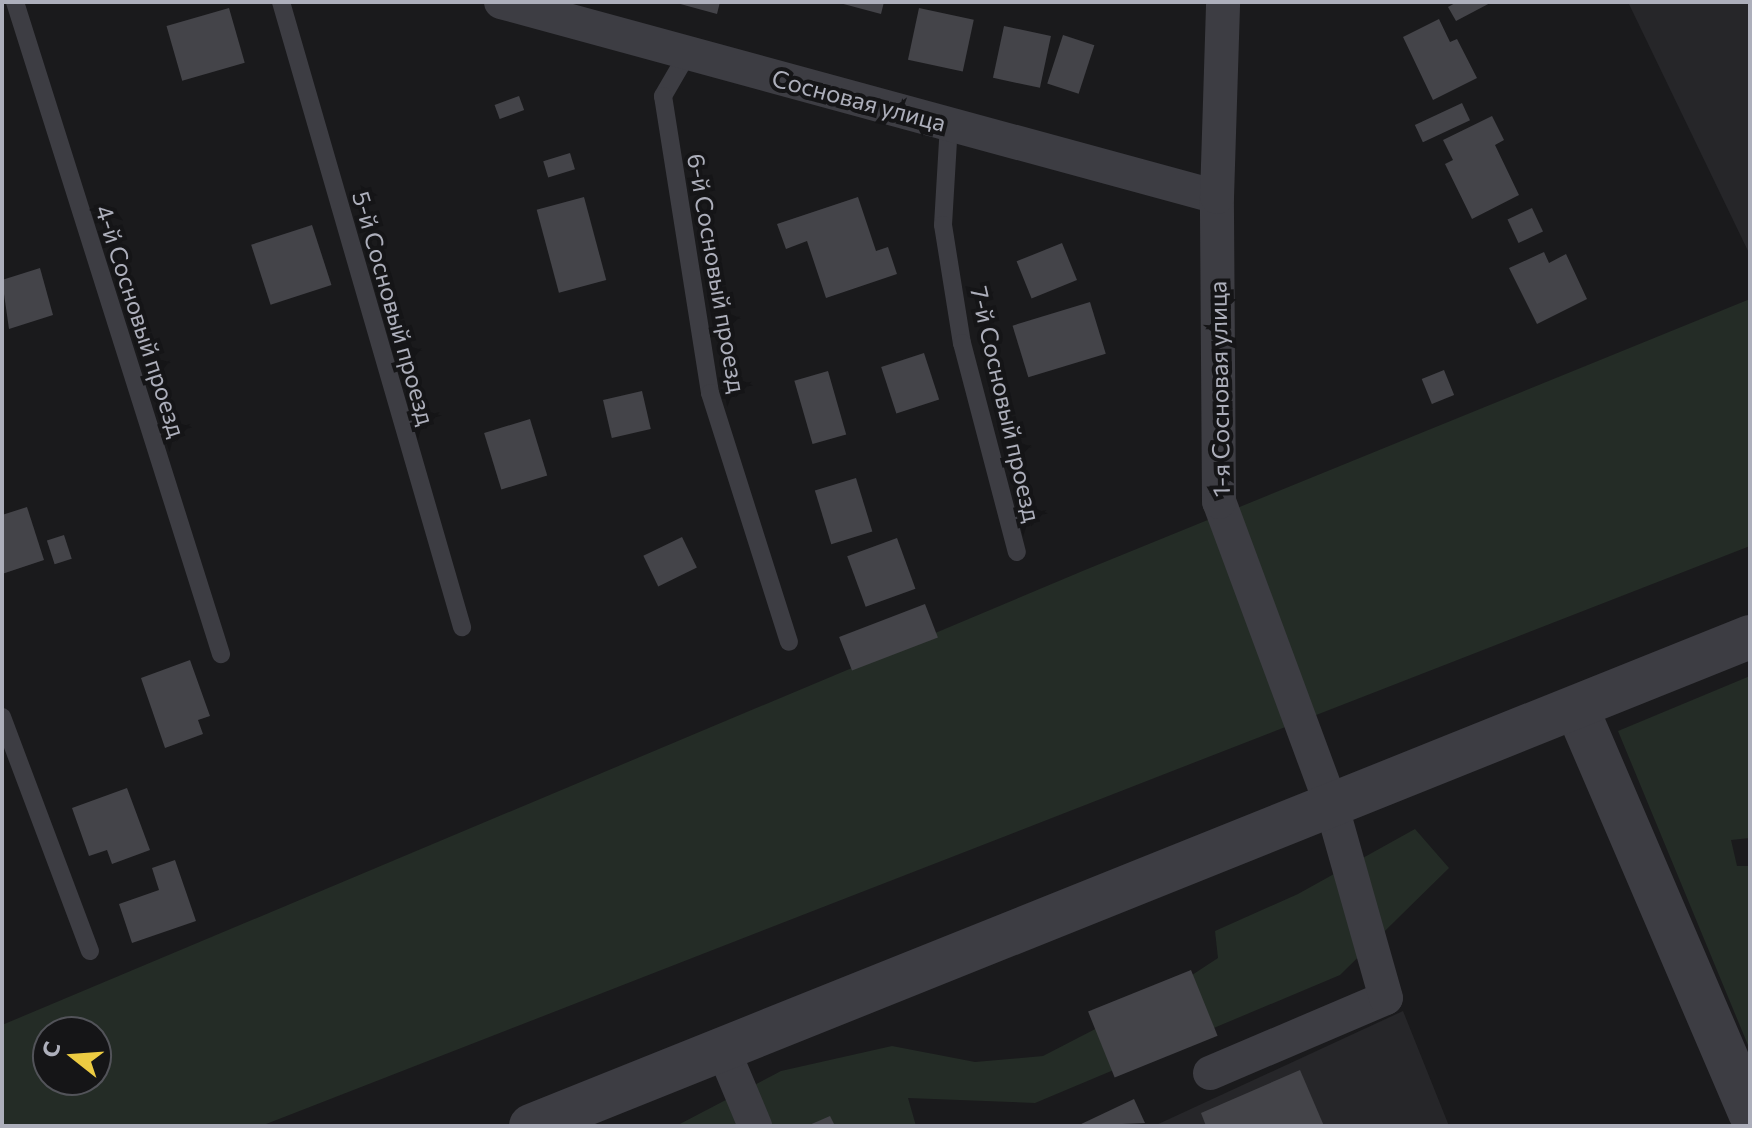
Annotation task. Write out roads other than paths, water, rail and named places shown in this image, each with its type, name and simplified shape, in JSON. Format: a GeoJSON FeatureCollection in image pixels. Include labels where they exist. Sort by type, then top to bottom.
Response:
{"type":"FeatureCollection","features":[{"type":"Feature","properties":{"kind":"street","name":"Сосновая улица"},"geometry":{"type":"LineString","coordinates":[[501,2],[1217,197]]}},
{"type":"Feature","properties":{"kind":"street","name":"1-я Сосновая улица"},"geometry":{"type":"LineString","coordinates":[[1210,1073],[1386,998],[1331,804],[1219,502],[1217,197],[1223,2]]}},
{"type":"Feature","properties":{"kind":"street"},"geometry":{"type":"LineString","coordinates":[[531,1126],[1331,804],[1577,709],[1750,637]]}},
{"type":"Feature","properties":{"kind":"street"},"geometry":{"type":"LineString","coordinates":[[1577,709],[1750,1113]]}},
{"type":"Feature","properties":{"kind":"street"},"geometry":{"type":"LineString","coordinates":[[722,1047],[755,1126]]}},
{"type":"Feature","properties":{"kind":"lane","name":"4-й Сосновый проезд"},"geometry":{"type":"LineString","coordinates":[[15,2],[221,654]]}},
{"type":"Feature","properties":{"kind":"lane","name":"5-й Сосновый проезд"},"geometry":{"type":"LineString","coordinates":[[281,2],[462,627]]}},
{"type":"Feature","properties":{"kind":"lane","name":"6-й Сосновый проезд"},"geometry":{"type":"LineString","coordinates":[[688,53],[663,96],[710,393],[789,642]]}},
{"type":"Feature","properties":{"kind":"lane","name":"7-й Сосновый проезд"},"geometry":{"type":"LineString","coordinates":[[949,124],[943,225],[955,299],[1017,552]]}},
{"type":"Feature","properties":{"kind":"lane"},"geometry":{"type":"LineString","coordinates":[[2,717],[90,951]]}}]}
